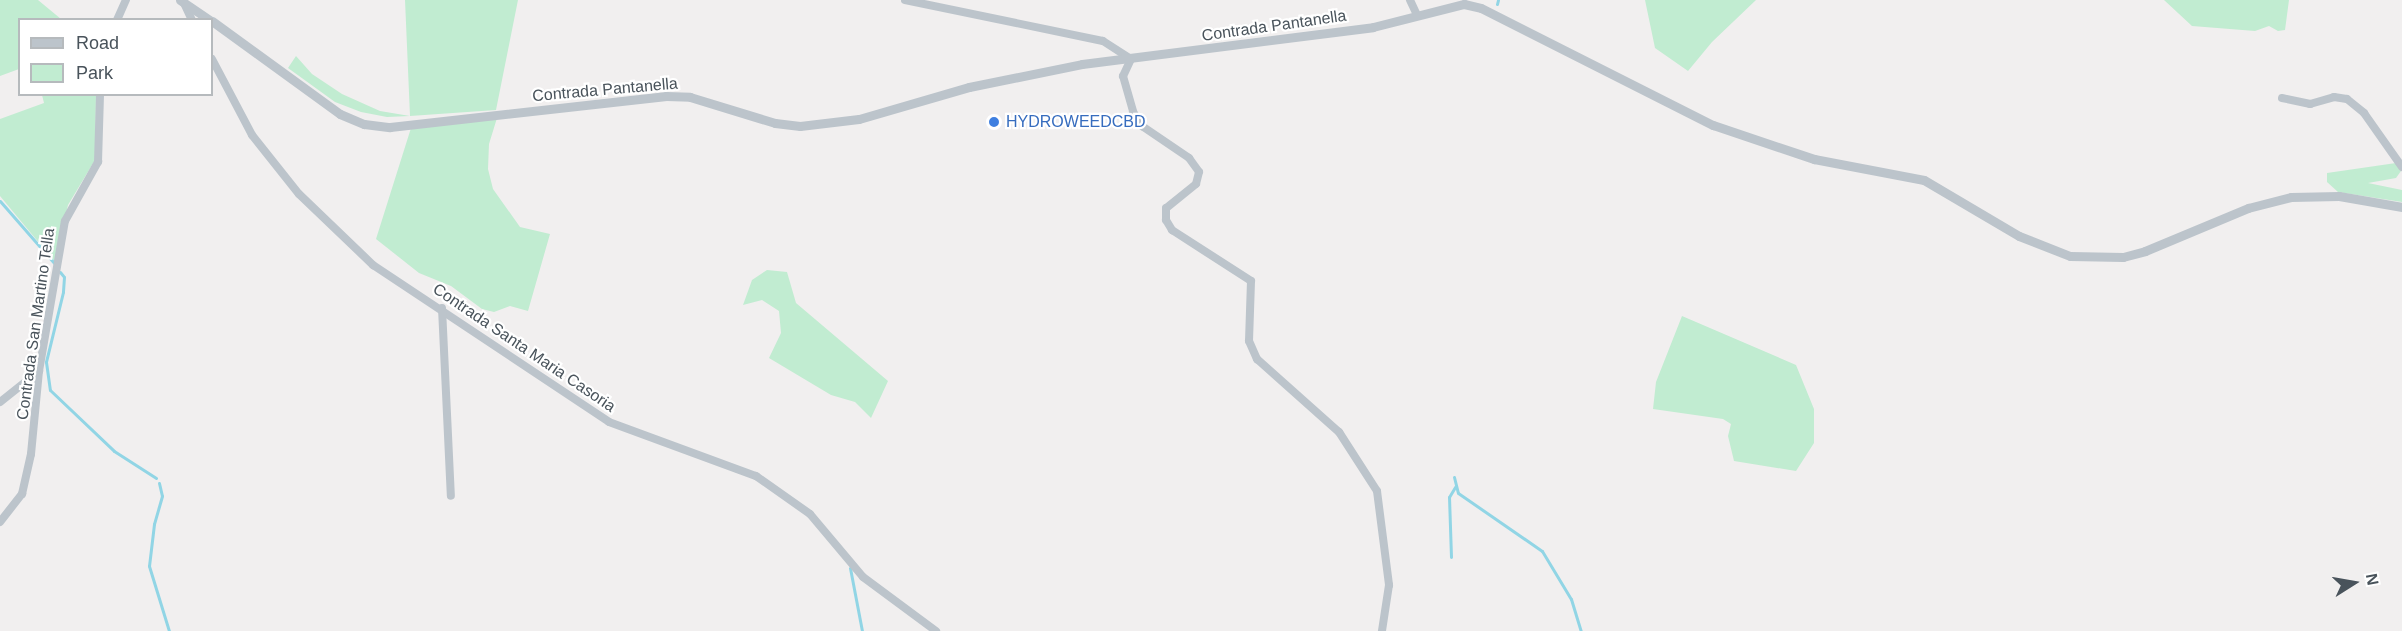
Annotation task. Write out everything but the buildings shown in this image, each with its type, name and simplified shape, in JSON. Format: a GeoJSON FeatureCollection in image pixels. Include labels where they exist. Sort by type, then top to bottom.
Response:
{"type":"FeatureCollection","features":[{"type":"Feature","properties":{"kind":"street"},"geometry":{"type":"LineString","coordinates":[[118,18],[126,0]]}},
{"type":"Feature","properties":{"kind":"street"},"geometry":{"type":"LineString","coordinates":[[905,0],[1102,41],[1131,59],[1123,76],[1133,112],[1142,126],[1189,158],[1199,172],[1196,184],[1166,208],[1166,220],[1172,230],[1251,281],[1249,341],[1257,359],[1339,432],[1377,491],[1389,585],[1382,631]]}},
{"type":"Feature","properties":{"kind":"street"},"geometry":{"type":"LineString","coordinates":[[1410,0],[1417,15]]}},
{"type":"Feature","properties":{"kind":"street"},"geometry":{"type":"LineString","coordinates":[[182,2],[191,18]]}},
{"type":"Feature","properties":{"kind":"street","name":"Contrada Pantanella"},"geometry":{"type":"LineString","coordinates":[[182,2],[208,18]]}},
{"type":"Feature","properties":{"kind":"street","name":"Contrada Pantanella"},"geometry":{"type":"LineString","coordinates":[[213,21],[340,114],[364,124],[390,127],[666,96],[690,97],[775,123],[826,125],[969,87],[1131,59],[1342,32],[1451,5],[1480,8],[1713,126],[1814,159],[1924,180],[2019,236],[2085,258],[2145,251],[2248,208],[2291,197],[2339,196],[2402,207]]}},
{"type":"Feature","properties":{"kind":"street","name":"Contrada Santa Maria Casoria"},"geometry":{"type":"LineString","coordinates":[[213,60],[252,135],[299,194],[373,265],[442,308],[609,422],[756,476],[810,514],[863,577],[936,631]]}},
{"type":"Feature","properties":{"kind":"street","name":"Contrada San Martino Tella"},"geometry":{"type":"LineString","coordinates":[[0,522],[22,494],[31,454],[39,371],[65,221],[98,162],[100,96]]}},
{"type":"Feature","properties":{"kind":"street"},"geometry":{"type":"LineString","coordinates":[[2282,98],[2310,104],[2334,97],[2347,99],[2364,113],[2402,166]]}},
{"type":"Feature","properties":{"kind":"street"},"geometry":{"type":"LineString","coordinates":[[442,308],[451,496]]}},
{"type":"Feature","properties":{"kind":"street"},"geometry":{"type":"LineString","coordinates":[[0,402],[39,371]]}},
{"type":"Feature","properties":{"kind":"green space"},"geometry":{"type":"Polygon","coordinates":[[[0,0],[38,0],[60,18],[18,18],[18,69],[0,76],[0,0]]]}},
{"type":"Feature","properties":{"kind":"green space"},"geometry":{"type":"Polygon","coordinates":[[[405,0],[518,0],[496,110],[410,116],[405,0]]]}},
{"type":"Feature","properties":{"kind":"green space"},"geometry":{"type":"Polygon","coordinates":[[[1645,0],[1756,0],[1712,42],[1688,71],[1655,48],[1645,0]]]}},
{"type":"Feature","properties":{"kind":"green space"},"geometry":{"type":"Polygon","coordinates":[[[2164,0],[2289,0],[2285,30],[2278,31],[2269,26],[2255,31],[2192,26],[2164,0]]]}},
{"type":"Feature","properties":{"kind":"green space"},"geometry":{"type":"Polygon","coordinates":[[[296,56],[312,74],[342,94],[380,111],[410,116],[387,117],[361,112],[335,102],[288,68],[296,56]]]}},
{"type":"Feature","properties":{"kind":"green space"},"geometry":{"type":"Polygon","coordinates":[[[42,96],[96,96],[95,160],[68,205],[55,262],[0,196],[0,119],[44,103],[42,96]]]}},
{"type":"Feature","properties":{"kind":"green space"},"geometry":{"type":"Polygon","coordinates":[[[497,118],[489,144],[488,169],[493,189],[520,227],[550,234],[528,311],[510,306],[494,312],[482,309],[451,286],[419,273],[376,239],[411,128],[497,118]]]}},
{"type":"Feature","properties":{"kind":"green space"},"geometry":{"type":"Polygon","coordinates":[[[2396,163],[2401,171],[2396,178],[2368,183],[2402,190],[2402,202],[2338,192],[2327,182],[2327,173],[2396,163]]]}},
{"type":"Feature","properties":{"kind":"green space"},"geometry":{"type":"Polygon","coordinates":[[[767,270],[787,272],[796,303],[888,381],[871,418],[855,402],[831,395],[769,358],[781,333],[779,311],[762,300],[743,305],[752,280],[767,270]]]}},
{"type":"Feature","properties":{"kind":"green space"},"geometry":{"type":"Polygon","coordinates":[[[1682,316],[1796,365],[1814,409],[1814,443],[1796,471],[1734,461],[1728,436],[1731,424],[1723,419],[1653,409],[1656,382],[1682,316]]]}},
{"type":"Feature","properties":{"kind":"waterway"},"geometry":{"type":"LineString","coordinates":[[1497,4],[1498,0]]}},
{"type":"Feature","properties":{"kind":"waterway"},"geometry":{"type":"LineString","coordinates":[[0,201],[54,263]]}},
{"type":"Feature","properties":{"kind":"waterway"},"geometry":{"type":"LineString","coordinates":[[60,272],[64,277],[63,292],[46,362],[50,390],[114,451],[156,478]]}},
{"type":"Feature","properties":{"kind":"waterway"},"geometry":{"type":"LineString","coordinates":[[1454,477],[1458,493],[1542,551],[1571,599],[1581,631]]}},
{"type":"Feature","properties":{"kind":"waterway"},"geometry":{"type":"LineString","coordinates":[[159,483],[162,496],[154,524],[149,566],[169,631]]}},
{"type":"Feature","properties":{"kind":"waterway"},"geometry":{"type":"LineString","coordinates":[[1451,557],[1449,497],[1455,487]]}},
{"type":"Feature","properties":{"kind":"waterway"},"geometry":{"type":"LineString","coordinates":[[850,568],[862,631]]}},
{"type":"Feature","properties":{"kind":"place","name":"HYDROWEEDCBD"},"geometry":{"type":"Point","coordinates":[994,122]}}]}
